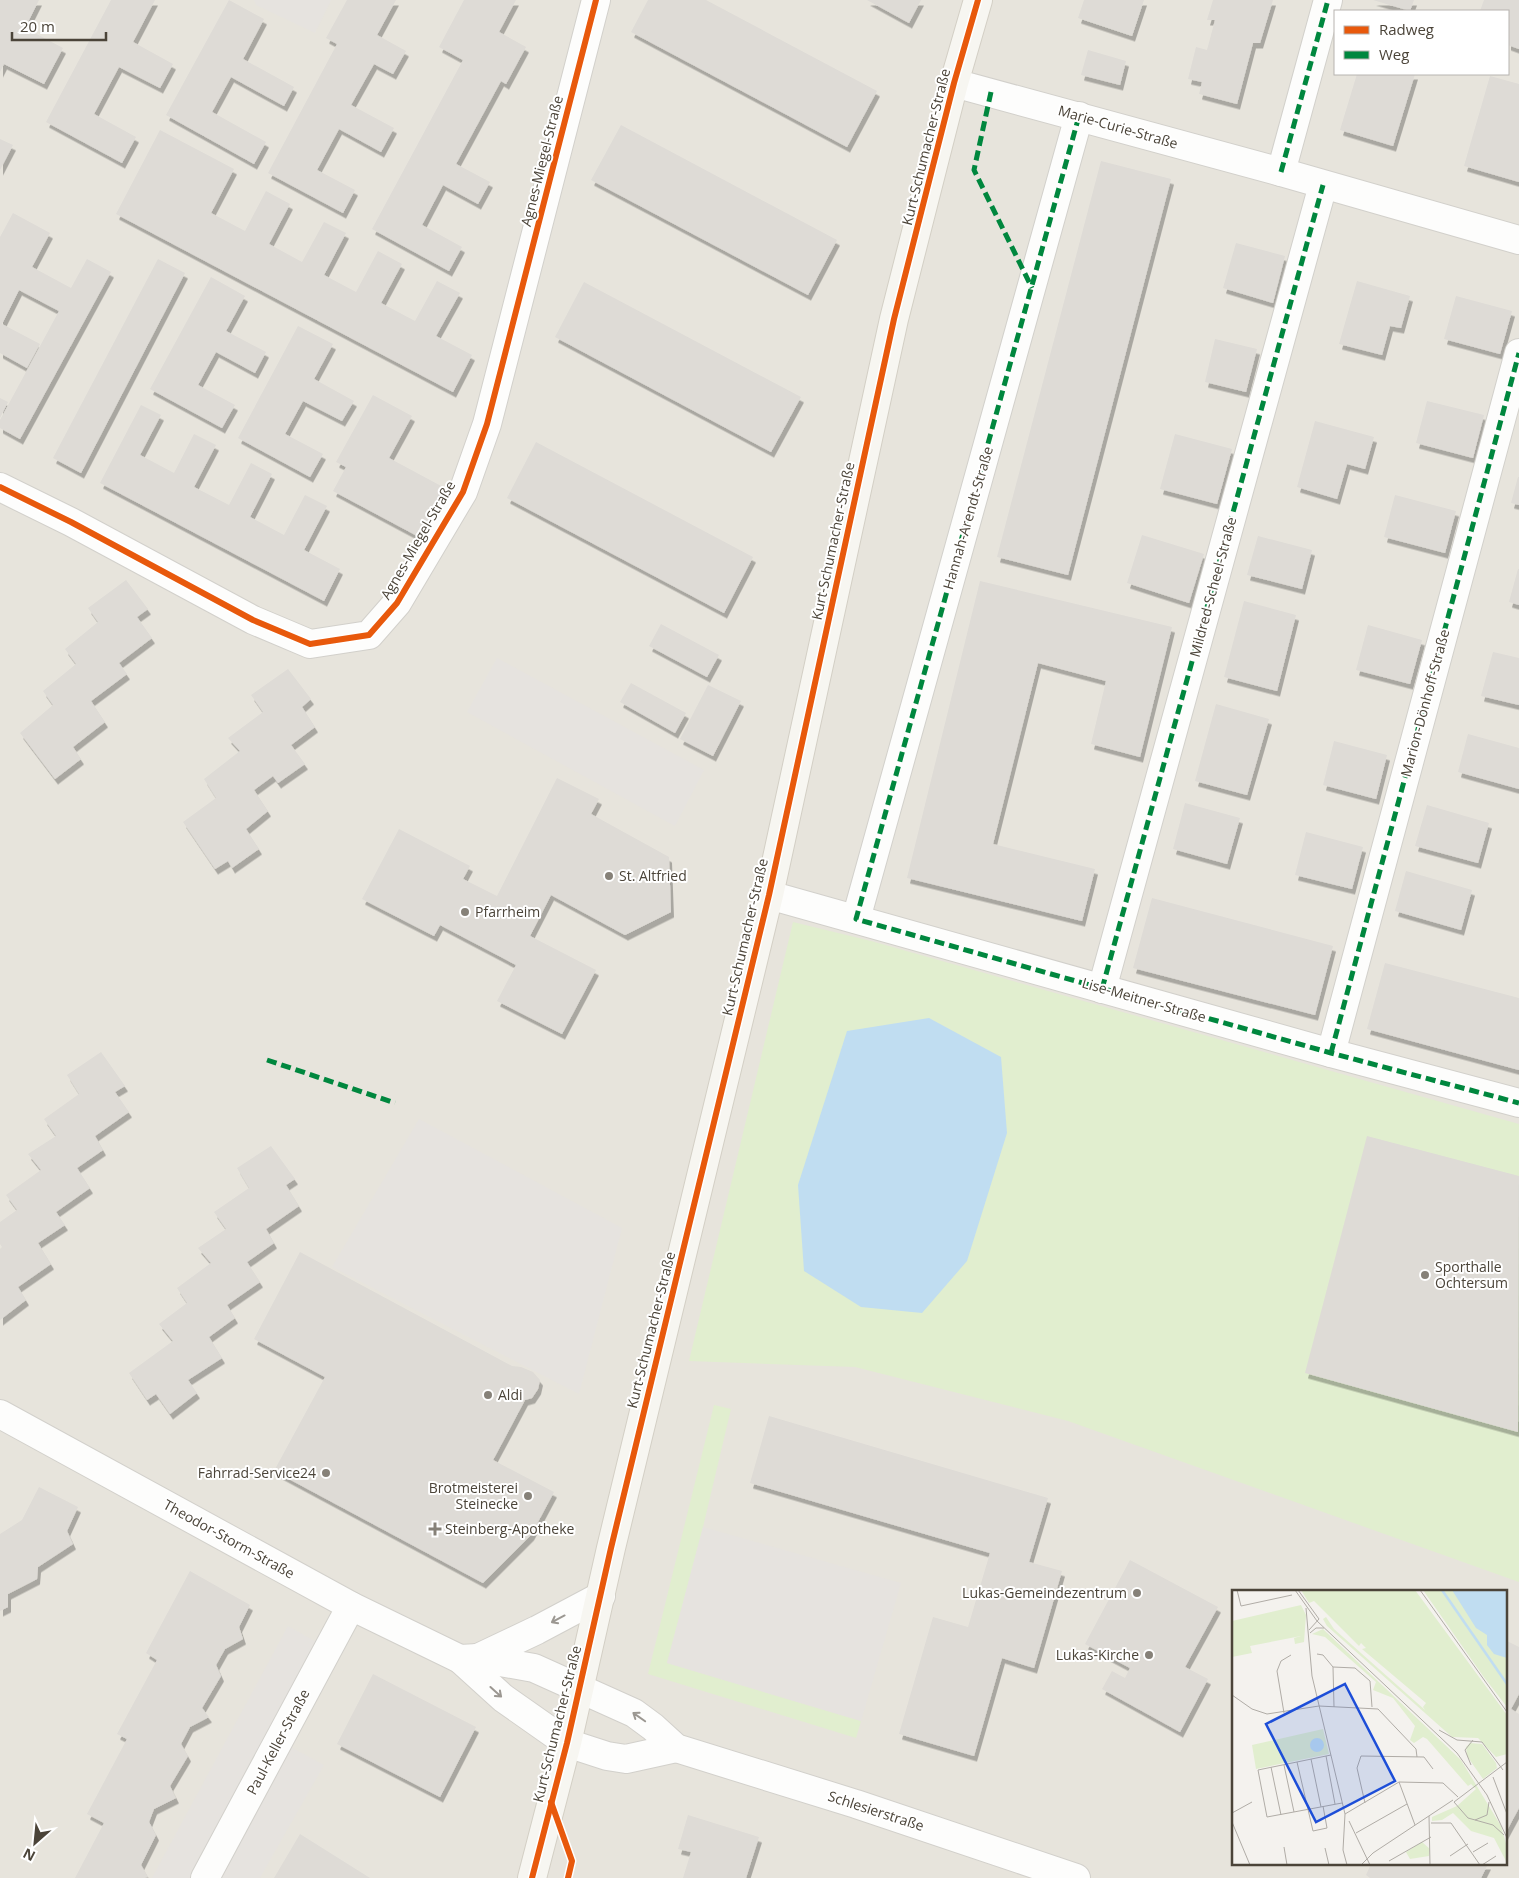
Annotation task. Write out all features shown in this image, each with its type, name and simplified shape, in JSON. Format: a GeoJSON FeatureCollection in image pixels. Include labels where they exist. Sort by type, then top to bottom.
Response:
{"type":"FeatureCollection","features":[{"type":"Feature","properties":{"kind":"main road","name":"Kurt-Schumacher-Straße"},"geometry":{"type":"LineString","coordinates":[[532,1878],[567,1743],[600,1596],[769,895],[894,319],[954,83],[978,0]]}},
{"type":"Feature","properties":{"kind":"street","name":"Agnes-Miegel-Straße"},"geometry":{"type":"LineString","coordinates":[[0,487],[71,522],[253,620],[310,644],[369,635],[397,603],[463,492],[487,424],[596,0]]}},
{"type":"Feature","properties":{"kind":"street"},"geometry":{"type":"LineString","coordinates":[[1281,172],[1328,0]]}},
{"type":"Feature","properties":{"kind":"street","name":"Marie-Curie-Straße"},"geometry":{"type":"LineString","coordinates":[[954,83],[1281,172],[1519,240]]}},
{"type":"Feature","properties":{"kind":"street","name":"Hannah-Arendt-Straße"},"geometry":{"type":"LineString","coordinates":[[856,919],[1079,116]]}},
{"type":"Feature","properties":{"kind":"street","name":"Mildred-Scheel-Straße"},"geometry":{"type":"LineString","coordinates":[[1102,988],[1323,185]]}},
{"type":"Feature","properties":{"kind":"street","name":"Marion-Dönhoff-Straße"},"geometry":{"type":"LineString","coordinates":[[1331,1053],[1519,353]]}},
{"type":"Feature","properties":{"kind":"street","name":"Lise-Meitner-Straße"},"geometry":{"type":"LineString","coordinates":[[769,895],[1331,1053],[1519,1103]]}},
{"type":"Feature","properties":{"kind":"street","name":"Theodor-Storm-Straße"},"geometry":{"type":"LineString","coordinates":[[0,1414],[351,1606],[469,1659],[534,1668],[579,1688]]}},
{"type":"Feature","properties":{"kind":"street"},"geometry":{"type":"LineString","coordinates":[[469,1659],[537,1630],[600,1596]]}},
{"type":"Feature","properties":{"kind":"street","name":"Paul-Keller-Straße"},"geometry":{"type":"LineString","coordinates":[[205,1878],[351,1606]]}},
{"type":"Feature","properties":{"kind":"street","name":"Theodor-Storm-Straße"},"geometry":{"type":"LineString","coordinates":[[469,1659],[503,1698],[567,1743]]}},
{"type":"Feature","properties":{"kind":"street","name":"Schlesierstraße"},"geometry":{"type":"LineString","coordinates":[[579,1688],[634,1713],[676,1748],[856,1804],[1076,1878]]}},
{"type":"Feature","properties":{"kind":"street","name":"Schlesierstraße"},"geometry":{"type":"LineString","coordinates":[[567,1743],[607,1756],[626,1759],[676,1748]]}},
{"type":"Feature","properties":{"kind":"shaded area"},"geometry":{"type":"Polygon","coordinates":[[[0,0],[1519,0],[1519,1878],[0,1878],[0,0]]]}},
{"type":"Feature","properties":{"kind":"shaded area"},"geometry":{"type":"Polygon","coordinates":[[[254,0],[331,0],[315,33],[256,5],[254,0]]]}},
{"type":"Feature","properties":{"kind":"shaded area"},"geometry":{"type":"Polygon","coordinates":[[[497,658],[704,770],[675,826],[467,712],[497,658]]]}},
{"type":"Feature","properties":{"kind":"shaded area"},"geometry":{"type":"Polygon","coordinates":[[[419,1119],[622,1228],[579,1394],[332,1267],[419,1119]]]}},
{"type":"Feature","properties":{"kind":"shaded area"},"geometry":{"type":"Polygon","coordinates":[[[703,1527],[901,1583],[861,1721],[667,1663],[703,1527]]]}},
{"type":"Feature","properties":{"kind":"shaded area"},"geometry":{"type":"Polygon","coordinates":[[[288,1626],[318,1643],[269,1735],[324,1765],[260,1878],[152,1878],[288,1626]]]}},
{"type":"Feature","properties":{"kind":"green space"},"geometry":{"type":"Polygon","coordinates":[[[793,922],[871,941],[1519,1124],[1519,1582],[1068,1421],[855,1367],[689,1361],[793,922]]]}},
{"type":"Feature","properties":{"kind":"green space"},"geometry":{"type":"Polygon","coordinates":[[[714,1405],[731,1409],[703,1527],[667,1663],[861,1721],[856,1738],[648,1674],[714,1405]]]}},
{"type":"Feature","properties":{"kind":"water"},"geometry":{"type":"Polygon","coordinates":[[[929,1018],[1001,1057],[1007,1133],[967,1261],[922,1313],[861,1307],[804,1271],[798,1185],[847,1031],[929,1018]]]}},
{"type":"Feature","properties":{"kind":"building"},"geometry":{"type":"Polygon","coordinates":[[[0,0],[39,0],[25,28],[63,48],[44,84],[4,64],[0,72],[0,0]]]}},
{"type":"Feature","properties":{"kind":"building"},"geometry":{"type":"Polygon","coordinates":[[[111,0],[155,0],[133,42],[173,64],[160,88],[119,67],[94,114],[136,137],[122,163],[46,122],[111,0]]]}},
{"type":"Feature","properties":{"kind":"building"},"geometry":{"type":"Polygon","coordinates":[[[229,0],[264,19],[243,59],[294,87],[284,106],[231,77],[212,112],[266,142],[254,164],[166,115],[229,0]]]}},
{"type":"Feature","properties":{"kind":"building"},"geometry":{"type":"Polygon","coordinates":[[[347,0],[396,0],[377,35],[406,51],[393,74],[374,64],[351,105],[394,128],[381,152],[339,129],[317,170],[355,190],[343,213],[268,173],[337,44],[326,38],[347,0]]]}},
{"type":"Feature","properties":{"kind":"building"},"geometry":{"type":"Polygon","coordinates":[[[464,0],[516,0],[499,32],[526,47],[506,84],[501,81],[456,164],[490,182],[478,204],[443,185],[422,225],[462,247],[449,271],[372,229],[463,60],[439,47],[464,0]]]}},
{"type":"Feature","properties":{"kind":"building"},"geometry":{"type":"Polygon","coordinates":[[[648,0],[706,0],[877,91],[847,147],[631,32],[648,0]]]}},
{"type":"Feature","properties":{"kind":"building"},"geometry":{"type":"Polygon","coordinates":[[[867,0],[921,0],[909,23],[867,0]]]}},
{"type":"Feature","properties":{"kind":"building"},"geometry":{"type":"Polygon","coordinates":[[[1084,0],[1144,0],[1132,36],[1078,18],[1084,0]]]}},
{"type":"Feature","properties":{"kind":"building"},"geometry":{"type":"Polygon","coordinates":[[[1213,0],[1273,0],[1260,43],[1253,43],[1237,104],[1199,94],[1202,82],[1188,79],[1196,47],[1207,50],[1215,20],[1207,20],[1213,0]]]}},
{"type":"Feature","properties":{"kind":"building"},"geometry":{"type":"Polygon","coordinates":[[[1373,0],[1414,0],[1410,10],[1373,0]]]}},
{"type":"Feature","properties":{"kind":"building"},"geometry":{"type":"Polygon","coordinates":[[[1484,0],[1519,0],[1519,49],[1509,45],[1509,10],[1480,10],[1484,0]]]}},
{"type":"Feature","properties":{"kind":"building"},"geometry":{"type":"Polygon","coordinates":[[[1088,50],[1126,61],[1120,85],[1081,75],[1088,50]]]}},
{"type":"Feature","properties":{"kind":"building"},"geometry":{"type":"Polygon","coordinates":[[[1357,75],[1415,75],[1393,146],[1340,130],[1357,75]]]}},
{"type":"Feature","properties":{"kind":"building"},"geometry":{"type":"Polygon","coordinates":[[[1490,76],[1519,84],[1519,182],[1464,166],[1490,76]]]}},
{"type":"Feature","properties":{"kind":"building"},"geometry":{"type":"Polygon","coordinates":[[[621,125],[837,240],[808,295],[591,180],[621,125]]]}},
{"type":"Feature","properties":{"kind":"building"},"geometry":{"type":"Polygon","coordinates":[[[160,130],[234,169],[211,213],[245,231],[266,191],[290,204],[269,244],[302,262],[324,222],[346,233],[324,275],[356,292],[378,251],[402,264],[381,303],[415,321],[437,281],[460,293],[436,336],[472,355],[453,392],[116,214],[160,130]]]}},
{"type":"Feature","properties":{"kind":"building"},"geometry":{"type":"Polygon","coordinates":[[[0,139],[13,145],[0,170],[0,139]]]}},
{"type":"Feature","properties":{"kind":"building"},"geometry":{"type":"Polygon","coordinates":[[[1101,161],[1171,179],[1068,575],[997,557],[1101,161]]]}},
{"type":"Feature","properties":{"kind":"building"},"geometry":{"type":"Polygon","coordinates":[[[13,213],[50,233],[32,267],[71,288],[87,259],[111,272],[20,439],[0,428],[0,420],[59,311],[19,290],[2,324],[40,344],[27,368],[0,353],[0,237],[13,213]]]}},
{"type":"Feature","properties":{"kind":"building"},"geometry":{"type":"Polygon","coordinates":[[[1236,243],[1285,256],[1273,303],[1223,288],[1236,243]]]}},
{"type":"Feature","properties":{"kind":"building"},"geometry":{"type":"Polygon","coordinates":[[[158,259],[185,273],[81,473],[53,458],[158,259]]]}},
{"type":"Feature","properties":{"kind":"building"},"geometry":{"type":"Polygon","coordinates":[[[211,277],[245,296],[226,331],[266,352],[255,373],[216,352],[198,385],[235,405],[222,428],[150,389],[211,277]]]}},
{"type":"Feature","properties":{"kind":"building"},"geometry":{"type":"Polygon","coordinates":[[[1357,281],[1410,296],[1401,328],[1390,326],[1382,355],[1339,344],[1357,281]]]}},
{"type":"Feature","properties":{"kind":"building"},"geometry":{"type":"Polygon","coordinates":[[[584,282],[801,397],[771,452],[555,337],[584,282]]]}},
{"type":"Feature","properties":{"kind":"building"},"geometry":{"type":"Polygon","coordinates":[[[1456,296],[1512,311],[1500,354],[1444,339],[1456,296]]]}},
{"type":"Feature","properties":{"kind":"building"},"geometry":{"type":"Polygon","coordinates":[[[298,326],[333,344],[314,379],[354,401],[342,421],[303,401],[285,434],[323,454],[310,477],[238,438],[298,326]]]}},
{"type":"Feature","properties":{"kind":"building"},"geometry":{"type":"Polygon","coordinates":[[[1215,339],[1257,349],[1246,392],[1205,382],[1215,339]]]}},
{"type":"Feature","properties":{"kind":"building"},"geometry":{"type":"Polygon","coordinates":[[[373,395],[412,416],[389,458],[443,487],[430,511],[434,513],[421,538],[333,491],[346,467],[336,462],[373,395]]]}},
{"type":"Feature","properties":{"kind":"building"},"geometry":{"type":"Polygon","coordinates":[[[0,398],[8,402],[0,418],[0,398]]]}},
{"type":"Feature","properties":{"kind":"building"},"geometry":{"type":"Polygon","coordinates":[[[1427,401],[1484,415],[1473,458],[1416,443],[1427,401]]]}},
{"type":"Feature","properties":{"kind":"building"},"geometry":{"type":"Polygon","coordinates":[[[141,405],[161,415],[140,455],[174,473],[194,434],[216,445],[194,487],[229,505],[251,463],[272,474],[250,517],[284,535],[305,495],[327,506],[304,550],[340,569],[324,601],[100,483],[141,405]]]}},
{"type":"Feature","properties":{"kind":"building"},"geometry":{"type":"Polygon","coordinates":[[[1315,421],[1374,437],[1365,469],[1347,464],[1337,499],[1297,487],[1315,421]]]}},
{"type":"Feature","properties":{"kind":"building"},"geometry":{"type":"Polygon","coordinates":[[[1175,434],[1232,449],[1217,504],[1160,489],[1175,434]]]}},
{"type":"Feature","properties":{"kind":"building"},"geometry":{"type":"Polygon","coordinates":[[[536,442],[753,557],[724,613],[507,498],[536,442]]]}},
{"type":"Feature","properties":{"kind":"building"},"geometry":{"type":"Polygon","coordinates":[[[1519,477],[1519,505],[1511,503],[1519,477]]]}},
{"type":"Feature","properties":{"kind":"building"},"geometry":{"type":"Polygon","coordinates":[[[1395,495],[1456,511],[1445,553],[1384,537],[1395,495]]]}},
{"type":"Feature","properties":{"kind":"building"},"geometry":{"type":"Polygon","coordinates":[[[1142,535],[1204,554],[1189,603],[1127,583],[1142,535]]]}},
{"type":"Feature","properties":{"kind":"building"},"geometry":{"type":"Polygon","coordinates":[[[1258,536],[1312,550],[1302,589],[1247,575],[1258,536]]]}},
{"type":"Feature","properties":{"kind":"building"},"geometry":{"type":"Polygon","coordinates":[[[1519,569],[1519,605],[1509,602],[1519,569]]]}},
{"type":"Feature","properties":{"kind":"building"},"geometry":{"type":"Polygon","coordinates":[[[126,580],[148,609],[137,617],[152,638],[119,663],[127,674],[91,701],[105,722],[73,747],[81,759],[55,779],[20,733],[53,705],[43,691],[76,664],[65,649],[98,622],[88,608],[126,580]]]}},
{"type":"Feature","properties":{"kind":"building"},"geometry":{"type":"Polygon","coordinates":[[[980,581],[1172,627],[1140,757],[1091,744],[1106,681],[1038,663],[993,844],[1095,869],[1082,921],[907,878],[980,581]]]}},
{"type":"Feature","properties":{"kind":"building"},"geometry":{"type":"Polygon","coordinates":[[[1244,601],[1296,615],[1277,691],[1224,677],[1244,601]]]}},
{"type":"Feature","properties":{"kind":"building"},"geometry":{"type":"Polygon","coordinates":[[[661,624],[719,655],[707,677],[649,646],[661,624]]]}},
{"type":"Feature","properties":{"kind":"building"},"geometry":{"type":"Polygon","coordinates":[[[1368,625],[1422,640],[1410,684],[1356,670],[1368,625]]]}},
{"type":"Feature","properties":{"kind":"building"},"geometry":{"type":"Polygon","coordinates":[[[1493,652],[1519,658],[1519,705],[1481,696],[1493,652]]]}},
{"type":"Feature","properties":{"kind":"building"},"geometry":{"type":"Polygon","coordinates":[[[288,669],[311,699],[302,707],[315,727],[291,745],[305,764],[278,783],[273,776],[254,790],[268,811],[246,829],[259,849],[232,868],[228,861],[215,869],[183,822],[216,798],[204,779],[240,751],[228,738],[263,712],[251,695],[288,669]]]}},
{"type":"Feature","properties":{"kind":"building"},"geometry":{"type":"Polygon","coordinates":[[[631,683],[686,713],[675,733],[620,702],[631,683]]]}},
{"type":"Feature","properties":{"kind":"building"},"geometry":{"type":"Polygon","coordinates":[[[708,685],[741,701],[713,756],[680,739],[708,685]]]}},
{"type":"Feature","properties":{"kind":"building"},"geometry":{"type":"Polygon","coordinates":[[[1216,704],[1269,719],[1247,795],[1195,781],[1216,704]]]}},
{"type":"Feature","properties":{"kind":"building"},"geometry":{"type":"Polygon","coordinates":[[[1468,734],[1519,748],[1519,789],[1458,772],[1468,734]]]}},
{"type":"Feature","properties":{"kind":"building"},"geometry":{"type":"Polygon","coordinates":[[[1334,741],[1387,755],[1376,799],[1323,785],[1334,741]]]}},
{"type":"Feature","properties":{"kind":"building","name":"Pfarrheim"},"geometry":{"type":"Polygon","coordinates":[[[557,778],[599,799],[591,814],[669,857],[671,912],[625,935],[551,895],[530,936],[596,970],[562,1034],[497,1001],[516,965],[440,925],[434,936],[362,899],[399,829],[470,866],[463,879],[497,896],[557,778]]]}},
{"type":"Feature","properties":{"kind":"building"},"geometry":{"type":"Polygon","coordinates":[[[1185,803],[1240,818],[1227,864],[1173,849],[1185,803]]]}},
{"type":"Feature","properties":{"kind":"building"},"geometry":{"type":"Polygon","coordinates":[[[1427,805],[1489,823],[1478,863],[1415,846],[1427,805]]]}},
{"type":"Feature","properties":{"kind":"building"},"geometry":{"type":"Polygon","coordinates":[[[1306,832],[1363,847],[1352,889],[1295,875],[1306,832]]]}},
{"type":"Feature","properties":{"kind":"building"},"geometry":{"type":"Polygon","coordinates":[[[1406,871],[1472,890],[1461,930],[1395,911],[1406,871]]]}},
{"type":"Feature","properties":{"kind":"building"},"geometry":{"type":"Polygon","coordinates":[[[1152,898],[1333,946],[1315,1015],[1133,968],[1152,898]]]}},
{"type":"Feature","properties":{"kind":"building"},"geometry":{"type":"Polygon","coordinates":[[[1385,963],[1519,998],[1519,1070],[1367,1029],[1385,963]]]}},
{"type":"Feature","properties":{"kind":"building"},"geometry":{"type":"Polygon","coordinates":[[[101,1052],[125,1086],[115,1092],[129,1112],[95,1136],[103,1150],[77,1168],[90,1188],[56,1212],[65,1225],[38,1243],[51,1264],[18,1287],[26,1300],[0,1320],[0,1249],[2,1247],[0,1244],[0,1222],[17,1210],[6,1195],[41,1170],[28,1154],[56,1136],[44,1119],[79,1094],[67,1075],[101,1052]]]}},
{"type":"Feature","properties":{"kind":"building","name":"Sporthalle Ochtersum"},"geometry":{"type":"Polygon","coordinates":[[[1367,1136],[1519,1176],[1518,1432],[1305,1373],[1367,1136]]]}},
{"type":"Feature","properties":{"kind":"building"},"geometry":{"type":"Polygon","coordinates":[[[271,1146],[295,1179],[286,1185],[299,1206],[266,1229],[274,1243],[247,1262],[260,1282],[227,1305],[235,1318],[209,1337],[222,1358],[188,1380],[197,1393],[170,1414],[156,1394],[147,1400],[129,1373],[173,1341],[159,1324],[187,1303],[177,1288],[211,1263],[198,1248],[226,1229],[214,1212],[249,1188],[237,1168],[271,1146]]]}},
{"type":"Feature","properties":{"kind":"building"},"geometry":{"type":"Polygon","coordinates":[[[300,1252],[512,1366],[521,1367],[533,1372],[540,1380],[538,1389],[532,1398],[525,1400],[493,1460],[554,1492],[531,1535],[483,1583],[274,1471],[325,1377],[254,1339],[300,1252]]]}},
{"type":"Feature","properties":{"kind":"building"},"geometry":{"type":"Polygon","coordinates":[[[769,1416],[1048,1498],[1029,1562],[1062,1571],[1034,1668],[1002,1658],[974,1756],[899,1734],[933,1617],[968,1627],[990,1553],[750,1483],[769,1416]]]}},
{"type":"Feature","properties":{"kind":"building"},"geometry":{"type":"Polygon","coordinates":[[[39,1487],[78,1507],[67,1531],[73,1544],[38,1567],[37,1579],[8,1594],[8,1607],[0,1611],[0,1534],[22,1520],[39,1487]]]}},
{"type":"Feature","properties":{"kind":"building","name":"Lukas-Kirche"},"geometry":{"type":"Polygon","coordinates":[[[1130,1560],[1218,1607],[1185,1667],[1208,1679],[1180,1732],[1102,1689],[1112,1671],[1125,1678],[1130,1668],[1085,1644],[1130,1560]]]}},
{"type":"Feature","properties":{"kind":"building"},"geometry":{"type":"Polygon","coordinates":[[[190,1571],[250,1605],[239,1627],[243,1639],[225,1649],[216,1665],[221,1676],[202,1708],[209,1717],[190,1727],[181,1744],[188,1756],[170,1786],[176,1798],[154,1809],[149,1822],[156,1835],[141,1865],[148,1877],[75,1878],[104,1823],[87,1814],[127,1739],[117,1734],[157,1660],[146,1653],[190,1571]]]}},
{"type":"Feature","properties":{"kind":"building"},"geometry":{"type":"Polygon","coordinates":[[[1506,1640],[1519,1647],[1519,1694],[1511,1709],[1519,1714],[1519,1808],[1506,1832],[1506,1640]]]}},
{"type":"Feature","properties":{"kind":"building"},"geometry":{"type":"Polygon","coordinates":[[[373,1674],[476,1727],[440,1797],[337,1744],[373,1674]]]}},
{"type":"Feature","properties":{"kind":"building"},"geometry":{"type":"Polygon","coordinates":[[[688,1815],[759,1837],[746,1878],[683,1878],[691,1852],[678,1849],[688,1815]]]}},
{"type":"Feature","properties":{"kind":"building"},"geometry":{"type":"Polygon","coordinates":[[[300,1834],[370,1878],[274,1878],[300,1834]]]}},
{"type":"Feature","properties":{"kind":"building"},"geometry":{"type":"Polygon","coordinates":[[[1370,1866],[1487,1866],[1481,1878],[1370,1878],[1366,1875],[1370,1866]]]}},
{"type":"Feature","properties":{"kind":"marked path"},"geometry":{"type":"LineString","coordinates":[[1281,172],[1328,0]]}},
{"type":"Feature","properties":{"kind":"marked path"},"geometry":{"type":"LineString","coordinates":[[991,92],[974,170],[1032,288]]}},
{"type":"Feature","properties":{"kind":"marked path"},"geometry":{"type":"LineString","coordinates":[[1079,116],[856,919],[1331,1053],[1519,1103]]}},
{"type":"Feature","properties":{"kind":"marked path"},"geometry":{"type":"LineString","coordinates":[[1102,989],[1323,185]]}},
{"type":"Feature","properties":{"kind":"marked path"},"geometry":{"type":"LineString","coordinates":[[1331,1053],[1519,353]]}},
{"type":"Feature","properties":{"kind":"marked path"},"geometry":{"type":"LineString","coordinates":[[267,1060],[395,1103]]}},
{"type":"Feature","properties":{"kind":"cycle path"},"geometry":{"type":"LineString","coordinates":[[0,487],[71,522],[253,620],[310,644],[369,635],[397,603],[463,492],[487,424],[596,0]]}},
{"type":"Feature","properties":{"kind":"cycle path"},"geometry":{"type":"LineString","coordinates":[[532,1878],[567,1743],[611,1548],[769,895],[894,319],[954,83],[978,0]]}},
{"type":"Feature","properties":{"kind":"cycle path"},"geometry":{"type":"LineString","coordinates":[[551,1802],[572,1861],[568,1878]]}},
{"type":"Feature","properties":{"kind":"place","name":"St. Altfried"},"geometry":{"type":"Point","coordinates":[609,876]}},
{"type":"Feature","properties":{"kind":"place","name":"Pfarrheim"},"geometry":{"type":"Point","coordinates":[465,912]}},
{"type":"Feature","properties":{"kind":"place","name":"Sporthalle Ochtersum"},"geometry":{"type":"Point","coordinates":[1425,1275]}},
{"type":"Feature","properties":{"kind":"place","name":"Aldi"},"geometry":{"type":"Point","coordinates":[488,1395]}},
{"type":"Feature","properties":{"kind":"place","name":"Fahrrad-Service24"},"geometry":{"type":"Point","coordinates":[326,1473]}},
{"type":"Feature","properties":{"kind":"place","name":"Brotmeisterei Steinecke"},"geometry":{"type":"Point","coordinates":[528,1496]}},
{"type":"Feature","properties":{"kind":"place","name":"Steinberg-Apotheke"},"geometry":{"type":"Point","coordinates":[435,1529]}},
{"type":"Feature","properties":{"kind":"place","name":"Lukas-Gemeindezentrum"},"geometry":{"type":"Point","coordinates":[1137,1593]}},
{"type":"Feature","properties":{"kind":"place","name":"Lukas-Kirche"},"geometry":{"type":"Point","coordinates":[1149,1655]}}]}
